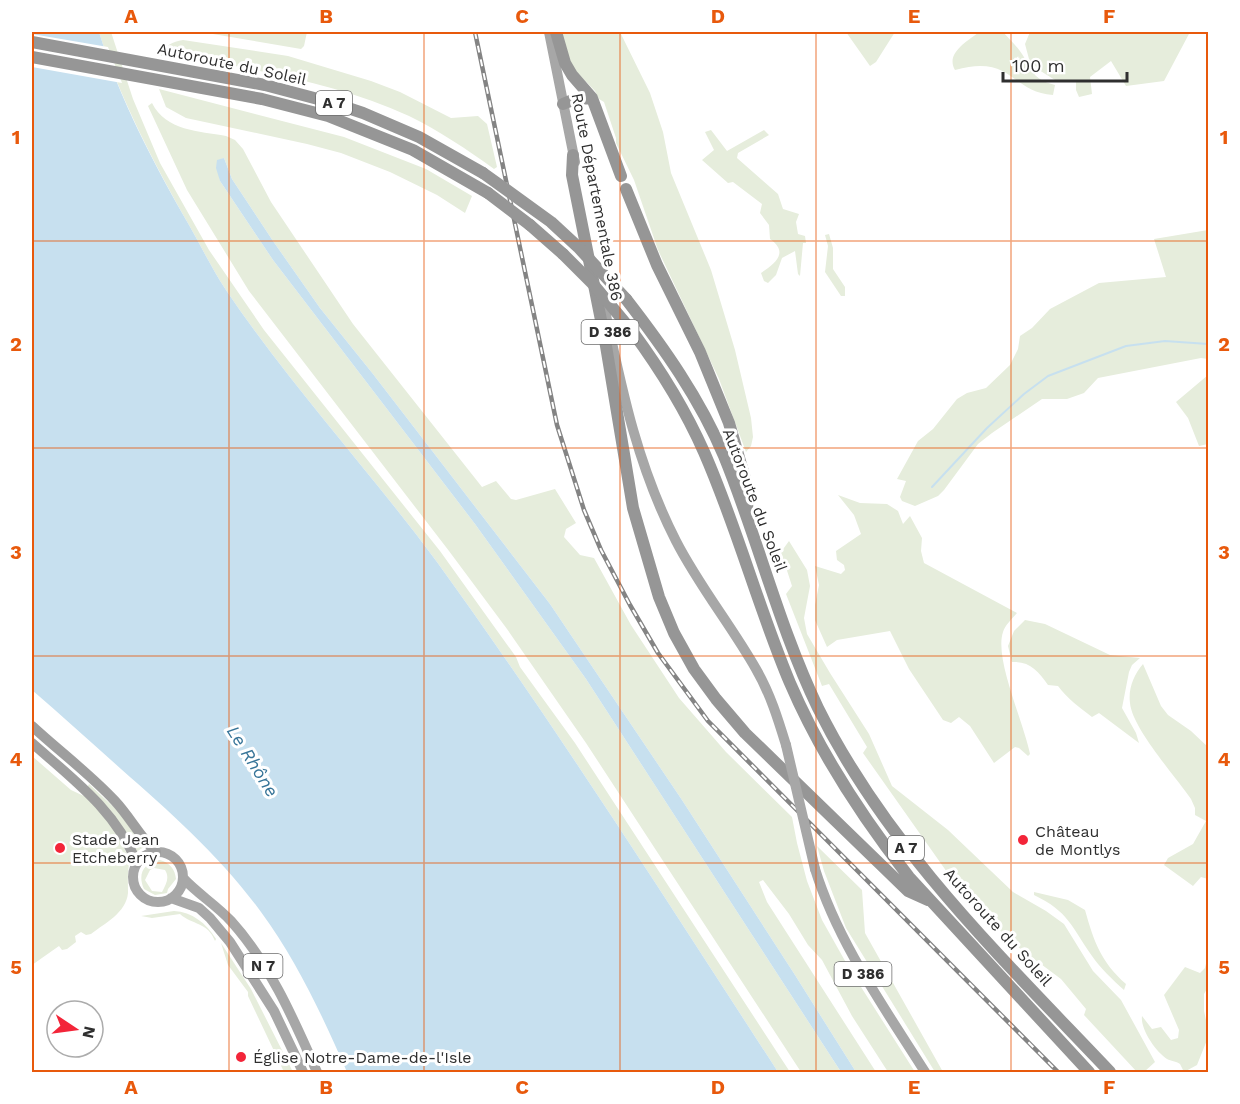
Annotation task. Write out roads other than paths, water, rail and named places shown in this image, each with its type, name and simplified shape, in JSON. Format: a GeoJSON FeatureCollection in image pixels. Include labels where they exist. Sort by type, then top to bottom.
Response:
{"type":"FeatureCollection","features":[{"type":"Feature","properties":{"kind":"highway"},"geometry":{"type":"LineString","coordinates":[[556,32],[565,63],[592,98],[621,176]]}},
{"type":"Feature","properties":{"kind":"highway","name":"Autoroute du Soleil"},"geometry":{"type":"LineString","coordinates":[[32,42],[265,85],[363,113],[420,137],[483,173],[551,222],[578,247],[626,299],[654,334],[691,390],[723,455],[786,634],[804,678],[834,738],[873,803],[900,841],[943,892],[1110,1072]]}},
{"type":"Feature","properties":{"kind":"highway","name":"Autoroute du Soleil"},"geometry":{"type":"LineString","coordinates":[[32,57],[288,105],[358,127],[413,150],[488,193],[563,254],[593,284],[632,331],[676,397],[704,451],[790,684],[842,782],[909,877],[1089,1072]]}},
{"type":"Feature","properties":{"kind":"highway"},"geometry":{"type":"LineString","coordinates":[[563,104],[575,99],[592,98]]}},
{"type":"Feature","properties":{"kind":"highway"},"geometry":{"type":"LineString","coordinates":[[573,155],[572,175],[605,340],[628,486],[659,597],[674,633],[694,669],[745,734],[908,891],[931,902]]}},
{"type":"Feature","properties":{"kind":"highway"},"geometry":{"type":"LineString","coordinates":[[626,189],[657,265],[699,352],[729,423],[748,489],[747,519]]}},
{"type":"Feature","properties":{"kind":"highway"},"geometry":{"type":"LineString","coordinates":[[32,726],[107,792],[146,843],[156,852]]}},
{"type":"Feature","properties":{"kind":"highway"},"geometry":{"type":"LineString","coordinates":[[32,743],[105,809],[120,830],[137,864]]}},
{"type":"Feature","properties":{"kind":"main road","name":"Route Départementale 386"},"geometry":{"type":"LineString","coordinates":[[549,32],[626,409],[640,457],[658,505],[688,564],[757,670],[776,713],[786,745],[814,869],[829,909],[842,935],[925,1072]]}},
{"type":"Feature","properties":{"kind":"main road"},"geometry":{"type":"LineString","coordinates":[[156,852],[166,853],[176,859],[183,878],[180,890],[162,902],[153,902],[141,895],[134,882],[137,864],[147,854],[156,852]]}},
{"type":"Feature","properties":{"kind":"main road","name":"N 7"},"geometry":{"type":"LineString","coordinates":[[183,878],[231,921],[255,953],[290,1014],[317,1072]]}},
{"type":"Feature","properties":{"kind":"main road","name":"N 7"},"geometry":{"type":"LineString","coordinates":[[171,898],[199,908],[230,942],[274,1011],[303,1072]]}},
{"type":"Feature","properties":{"kind":"water","name":"Le Rhône"},"geometry":{"type":"Polygon","coordinates":[[[32,32],[99,32],[107,57],[138,130],[226,290],[276,360],[411,528],[482,625],[611,815],[778,1072],[347,1072],[298,970],[246,892],[177,819],[32,690],[32,32]]]}},
{"type":"Feature","properties":{"kind":"water"},"geometry":{"type":"Polygon","coordinates":[[[224,158],[232,179],[320,308],[550,604],[682,800],[856,1072],[841,1072],[586,679],[475,524],[273,260],[220,181],[216,168],[217,160],[224,158]]]}},
{"type":"Feature","properties":{"kind":"waterway"},"geometry":{"type":"LineString","coordinates":[[932,487],[987,428],[1024,394],[1048,376],[1126,346],[1165,341],[1208,344]]}},
{"type":"Feature","properties":{"kind":"railway"},"geometry":{"type":"LineString","coordinates":[[475,32],[557,425],[584,510],[601,550],[630,605],[658,653],[708,721],[1058,1072]]}},
{"type":"Feature","properties":{"kind":"place","name":"Château de Montlys"},"geometry":{"type":"Point","coordinates":[1023,840]}},
{"type":"Feature","properties":{"kind":"place","name":"Stade Jean Etcheberry"},"geometry":{"type":"Point","coordinates":[60,848]}},
{"type":"Feature","properties":{"kind":"place","name":"Église Notre-Dame-de-l'Isle"},"geometry":{"type":"Point","coordinates":[241,1057]}}]}
